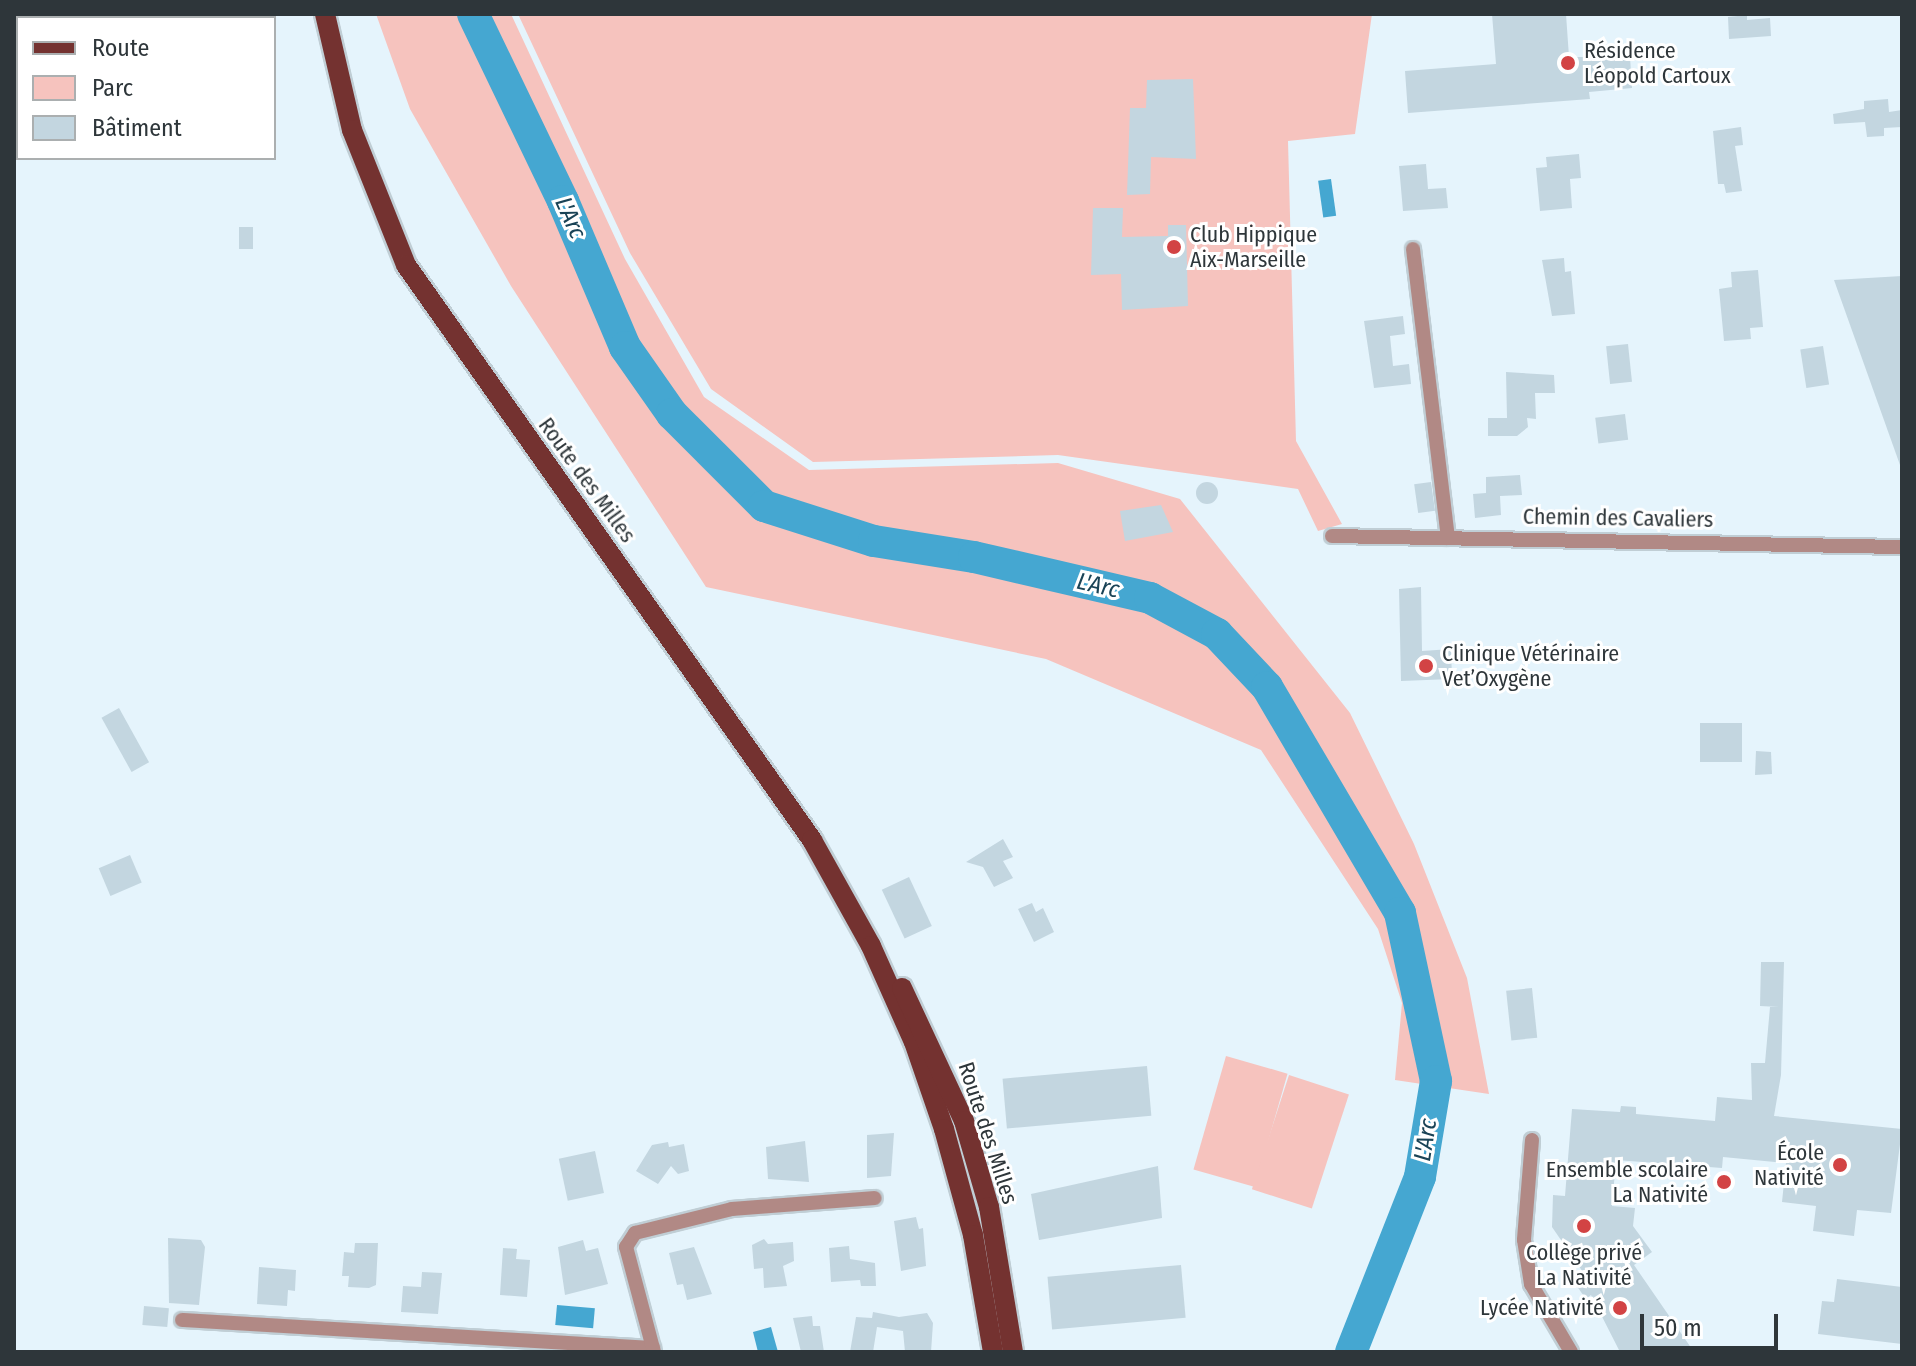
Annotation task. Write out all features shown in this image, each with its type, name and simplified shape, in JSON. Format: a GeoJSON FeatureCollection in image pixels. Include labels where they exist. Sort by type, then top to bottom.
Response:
{"type":"FeatureCollection","features":[{"type":"Feature","properties":{"kind":"main road","name":"Route des Milles"},"geometry":{"type":"LineString","coordinates":[[325,14],[352,130],[406,265],[812,840],[871,946],[914,1042],[944,1129],[973,1235],[993,1352]]}},
{"type":"Feature","properties":{"kind":"main road","name":"Route des Milles"},"geometry":{"type":"LineString","coordinates":[[871,946],[922,1021],[964,1121],[989,1207],[1013,1352]]}},
{"type":"Feature","properties":{"kind":"street"},"geometry":{"type":"LineString","coordinates":[[1413,249],[1448,538]]}},
{"type":"Feature","properties":{"kind":"street","name":"Chemin des Cavaliers"},"geometry":{"type":"LineString","coordinates":[[1332,536],[1902,547]]}},
{"type":"Feature","properties":{"kind":"street"},"geometry":{"type":"LineString","coordinates":[[1532,1140],[1524,1240],[1531,1284],[1571,1352]]}},
{"type":"Feature","properties":{"kind":"street"},"geometry":{"type":"LineString","coordinates":[[182,1320],[503,1345],[653,1350],[626,1247],[635,1233],[732,1209],[875,1198]]}},
{"type":"Feature","properties":{"kind":"green space"},"geometry":{"type":"Polygon","coordinates":[[[376,14],[511,14],[625,259],[704,397],[809,470],[1058,463],[1180,499],[1350,713],[1414,844],[1467,978],[1489,1094],[1395,1080],[1402,1003],[1378,929],[1261,750],[1046,659],[706,587],[511,286],[410,109],[376,14]]]}},
{"type":"Feature","properties":{"kind":"green space"},"geometry":{"type":"Polygon","coordinates":[[[518,14],[1372,14],[1355,134],[1288,141],[1296,441],[1342,524],[1318,531],[1298,489],[1058,455],[813,462],[711,389],[630,253],[518,14]]]}},
{"type":"Feature","properties":{"kind":"green space"},"geometry":{"type":"Polygon","coordinates":[[[1226,1056],[1288,1074],[1255,1187],[1193,1169],[1226,1056]]]}},
{"type":"Feature","properties":{"kind":"green space"},"geometry":{"type":"Polygon","coordinates":[[[1289,1075],[1349,1094],[1312,1209],[1252,1189],[1289,1075]]]}},
{"type":"Feature","properties":{"kind":"water"},"geometry":{"type":"Polygon","coordinates":[[[1331,179],[1336,216],[1323,217],[1318,181],[1331,179]]]}},
{"type":"Feature","properties":{"kind":"water"},"geometry":{"type":"Polygon","coordinates":[[[557,1305],[595,1308],[593,1328],[555,1325],[557,1305]]]}},
{"type":"Feature","properties":{"kind":"water"},"geometry":{"type":"Polygon","coordinates":[[[771,1327],[778,1352],[758,1352],[753,1332],[771,1327]]]}},
{"type":"Feature","properties":{"kind":"building","name":"Résidence Léopold Cartoux"},"geometry":{"type":"Polygon","coordinates":[[[1492,14],[1566,14],[1569,57],[1630,57],[1632,88],[1589,92],[1590,99],[1408,113],[1405,71],[1496,64],[1492,14]]]}},
{"type":"Feature","properties":{"kind":"building"},"geometry":{"type":"Polygon","coordinates":[[[1747,15],[1747,20],[1770,18],[1771,36],[1729,39],[1728,17],[1747,15]]]}},
{"type":"Feature","properties":{"kind":"building"},"geometry":{"type":"Polygon","coordinates":[[[1193,79],[1196,159],[1151,157],[1150,194],[1127,195],[1130,108],[1146,108],[1147,80],[1193,79]]]}},
{"type":"Feature","properties":{"kind":"building"},"geometry":{"type":"Polygon","coordinates":[[[1888,99],[1889,112],[1902,110],[1902,127],[1884,128],[1884,136],[1867,137],[1865,122],[1834,124],[1833,114],[1864,109],[1864,101],[1888,99]]]}},
{"type":"Feature","properties":{"kind":"building"},"geometry":{"type":"Polygon","coordinates":[[[1741,127],[1743,145],[1735,146],[1742,191],[1726,193],[1724,184],[1718,184],[1713,131],[1741,127]]]}},
{"type":"Feature","properties":{"kind":"building"},"geometry":{"type":"Polygon","coordinates":[[[1579,154],[1581,178],[1570,179],[1572,208],[1540,211],[1536,168],[1547,167],[1546,157],[1579,154]]]}},
{"type":"Feature","properties":{"kind":"building"},"geometry":{"type":"Polygon","coordinates":[[[1426,164],[1428,189],[1446,188],[1448,208],[1403,211],[1399,166],[1426,164]]]}},
{"type":"Feature","properties":{"kind":"building"},"geometry":{"type":"Polygon","coordinates":[[[1093,208],[1123,208],[1122,237],[1168,236],[1168,225],[1186,225],[1188,306],[1122,310],[1121,274],[1091,275],[1093,208]]]}},
{"type":"Feature","properties":{"kind":"building"},"geometry":{"type":"Polygon","coordinates":[[[239,227],[253,227],[253,249],[239,249],[239,227]]]}},
{"type":"Feature","properties":{"kind":"building"},"geometry":{"type":"Polygon","coordinates":[[[1564,258],[1565,272],[1571,271],[1575,314],[1552,316],[1542,260],[1564,258]]]}},
{"type":"Feature","properties":{"kind":"building"},"geometry":{"type":"Polygon","coordinates":[[[1758,270],[1763,327],[1750,328],[1751,339],[1724,341],[1719,289],[1732,287],[1731,272],[1758,270]]]}},
{"type":"Feature","properties":{"kind":"building"},"geometry":{"type":"Polygon","coordinates":[[[1902,276],[1902,465],[1900,465],[1834,280],[1902,276]]]}},
{"type":"Feature","properties":{"kind":"building"},"geometry":{"type":"Polygon","coordinates":[[[1403,316],[1405,334],[1390,336],[1393,366],[1409,364],[1411,384],[1374,388],[1364,321],[1403,316]]]}},
{"type":"Feature","properties":{"kind":"building"},"geometry":{"type":"Polygon","coordinates":[[[1628,344],[1632,382],[1610,384],[1606,346],[1628,344]]]}},
{"type":"Feature","properties":{"kind":"building"},"geometry":{"type":"Polygon","coordinates":[[[1823,346],[1829,385],[1806,388],[1800,350],[1823,346]]]}},
{"type":"Feature","properties":{"kind":"building"},"geometry":{"type":"Polygon","coordinates":[[[1506,372],[1554,375],[1555,393],[1535,393],[1536,419],[1527,418],[1528,427],[1517,436],[1488,436],[1488,418],[1507,418],[1506,372]]]}},
{"type":"Feature","properties":{"kind":"building"},"geometry":{"type":"Polygon","coordinates":[[[1625,414],[1628,440],[1598,443],[1595,418],[1625,414]]]}},
{"type":"Feature","properties":{"kind":"building"},"geometry":{"type":"Polygon","coordinates":[[[1520,475],[1522,495],[1500,496],[1501,515],[1475,518],[1473,494],[1486,493],[1486,477],[1520,475]]]}},
{"type":"Feature","properties":{"kind":"building"},"geometry":{"type":"Polygon","coordinates":[[[1207,482],[1218,493],[1207,504],[1196,493],[1207,482]]]}},
{"type":"Feature","properties":{"kind":"building"},"geometry":{"type":"Polygon","coordinates":[[[1431,482],[1435,511],[1418,513],[1414,484],[1431,482]]]}},
{"type":"Feature","properties":{"kind":"building"},"geometry":{"type":"Polygon","coordinates":[[[1161,505],[1173,532],[1125,541],[1120,511],[1161,505]]]}},
{"type":"Feature","properties":{"kind":"building"},"geometry":{"type":"Polygon","coordinates":[[[1421,587],[1422,651],[1451,649],[1452,679],[1401,681],[1399,589],[1421,587]]]}},
{"type":"Feature","properties":{"kind":"building"},"geometry":{"type":"Polygon","coordinates":[[[119,708],[149,762],[132,772],[102,718],[119,708]]]}},
{"type":"Feature","properties":{"kind":"building"},"geometry":{"type":"Polygon","coordinates":[[[1700,723],[1742,723],[1742,762],[1700,762],[1700,723]]]}},
{"type":"Feature","properties":{"kind":"building"},"geometry":{"type":"Polygon","coordinates":[[[1756,751],[1771,752],[1772,774],[1755,775],[1756,751]]]}},
{"type":"Feature","properties":{"kind":"building"},"geometry":{"type":"Polygon","coordinates":[[[1003,839],[1013,857],[1003,861],[1013,878],[994,887],[983,867],[966,862],[1003,839]]]}},
{"type":"Feature","properties":{"kind":"building"},"geometry":{"type":"Polygon","coordinates":[[[130,855],[142,883],[110,896],[99,868],[130,855]]]}},
{"type":"Feature","properties":{"kind":"building"},"geometry":{"type":"Polygon","coordinates":[[[909,877],[932,926],[905,939],[882,890],[909,877]]]}},
{"type":"Feature","properties":{"kind":"building"},"geometry":{"type":"Polygon","coordinates":[[[1032,903],[1036,912],[1043,908],[1054,932],[1034,942],[1018,909],[1032,903]]]}},
{"type":"Feature","properties":{"kind":"building"},"geometry":{"type":"Polygon","coordinates":[[[1761,962],[1784,962],[1781,1075],[1774,1116],[1902,1129],[1891,1213],[1857,1210],[1854,1236],[1813,1231],[1816,1206],[1782,1202],[1786,1163],[1723,1157],[1722,1168],[1616,1160],[1612,1206],[1635,1208],[1633,1226],[1652,1252],[1634,1265],[1694,1352],[1620,1352],[1591,1295],[1586,1299],[1576,1285],[1587,1278],[1552,1227],[1553,1195],[1565,1196],[1572,1109],[1620,1112],[1621,1106],[1636,1107],[1636,1114],[1715,1121],[1717,1097],[1752,1100],[1751,1063],[1765,1063],[1770,1007],[1779,1007],[1760,1006],[1761,962]]]}},
{"type":"Feature","properties":{"kind":"building"},"geometry":{"type":"Polygon","coordinates":[[[1532,988],[1537,1038],[1511,1040],[1506,991],[1532,988]]]}},
{"type":"Feature","properties":{"kind":"building"},"geometry":{"type":"Polygon","coordinates":[[[1147,1066],[1151,1116],[1007,1128],[1003,1079],[1147,1066]]]}},
{"type":"Feature","properties":{"kind":"building"},"geometry":{"type":"Polygon","coordinates":[[[894,1133],[891,1176],[867,1178],[867,1135],[894,1133]]]}},
{"type":"Feature","properties":{"kind":"building"},"geometry":{"type":"Polygon","coordinates":[[[805,1141],[809,1182],[768,1179],[766,1147],[805,1141]]]}},
{"type":"Feature","properties":{"kind":"building"},"geometry":{"type":"Polygon","coordinates":[[[668,1142],[669,1147],[684,1144],[689,1171],[678,1174],[671,1166],[658,1184],[636,1171],[652,1145],[668,1142]]]}},
{"type":"Feature","properties":{"kind":"building"},"geometry":{"type":"Polygon","coordinates":[[[595,1151],[604,1193],[568,1201],[559,1159],[595,1151]]]}},
{"type":"Feature","properties":{"kind":"building"},"geometry":{"type":"Polygon","coordinates":[[[1158,1166],[1162,1218],[1039,1240],[1031,1194],[1158,1166]]]}},
{"type":"Feature","properties":{"kind":"building"},"geometry":{"type":"Polygon","coordinates":[[[916,1217],[919,1229],[923,1228],[926,1266],[901,1271],[894,1221],[916,1217]]]}},
{"type":"Feature","properties":{"kind":"building"},"geometry":{"type":"Polygon","coordinates":[[[168,1238],[201,1240],[205,1247],[199,1305],[169,1303],[168,1238]]]}},
{"type":"Feature","properties":{"kind":"building"},"geometry":{"type":"Polygon","coordinates":[[[764,1239],[768,1244],[793,1242],[794,1261],[783,1266],[787,1286],[764,1288],[763,1268],[754,1269],[752,1245],[764,1239]]]}},
{"type":"Feature","properties":{"kind":"building"},"geometry":{"type":"Polygon","coordinates":[[[583,1240],[586,1251],[598,1248],[608,1284],[565,1295],[558,1247],[583,1240]]]}},
{"type":"Feature","properties":{"kind":"building"},"geometry":{"type":"Polygon","coordinates":[[[355,1243],[378,1243],[376,1285],[369,1288],[348,1287],[349,1276],[342,1276],[344,1252],[354,1253],[355,1243]]]}},
{"type":"Feature","properties":{"kind":"building"},"geometry":{"type":"Polygon","coordinates":[[[849,1246],[850,1259],[875,1263],[876,1286],[861,1286],[860,1280],[831,1282],[829,1248],[849,1246]]]}},
{"type":"Feature","properties":{"kind":"building"},"geometry":{"type":"Polygon","coordinates":[[[694,1247],[712,1294],[687,1300],[683,1284],[677,1285],[669,1253],[694,1247]]]}},
{"type":"Feature","properties":{"kind":"building"},"geometry":{"type":"Polygon","coordinates":[[[503,1248],[517,1249],[516,1259],[530,1260],[527,1297],[500,1295],[503,1248]]]}},
{"type":"Feature","properties":{"kind":"building"},"geometry":{"type":"Polygon","coordinates":[[[1181,1265],[1186,1318],[1052,1329],[1048,1277],[1181,1265]]]}},
{"type":"Feature","properties":{"kind":"building"},"geometry":{"type":"Polygon","coordinates":[[[259,1267],[296,1270],[295,1291],[288,1290],[287,1306],[257,1304],[259,1267]]]}},
{"type":"Feature","properties":{"kind":"building"},"geometry":{"type":"Polygon","coordinates":[[[422,1272],[442,1273],[438,1314],[401,1312],[403,1286],[421,1287],[422,1272]]]}},
{"type":"Feature","properties":{"kind":"building"},"geometry":{"type":"Polygon","coordinates":[[[1837,1279],[1902,1287],[1902,1344],[1818,1334],[1822,1301],[1834,1302],[1837,1279]]]}},
{"type":"Feature","properties":{"kind":"building"},"geometry":{"type":"Polygon","coordinates":[[[144,1306],[169,1308],[167,1327],[142,1325],[144,1306]]]}},
{"type":"Feature","properties":{"kind":"building"},"geometry":{"type":"Polygon","coordinates":[[[873,1312],[899,1317],[927,1313],[933,1323],[931,1352],[905,1352],[903,1331],[877,1327],[873,1352],[850,1352],[856,1317],[872,1318],[873,1312]]]}},
{"type":"Feature","properties":{"kind":"building"},"geometry":{"type":"Polygon","coordinates":[[[812,1316],[813,1326],[820,1326],[824,1352],[801,1352],[793,1318],[812,1316]]]}},
{"type":"Feature","properties":{"kind":"waterway","name":"L'Arc"},"geometry":{"type":"LineString","coordinates":[[473,14],[563,201],[625,347],[672,414],[764,506],[874,541],[974,557],[1150,598],[1217,634],[1267,687],[1400,913],[1436,1081],[1420,1177],[1351,1352]]}},
{"type":"Feature","properties":{"kind":"place","name":"Résidence Léopold Cartoux"},"geometry":{"type":"Point","coordinates":[1568,63]}},
{"type":"Feature","properties":{"kind":"place","name":"Club Hippique Aix-Marseille"},"geometry":{"type":"Point","coordinates":[1174,247]}},
{"type":"Feature","properties":{"kind":"place","name":"Clinique Vétérinaire Vet’Oxygène"},"geometry":{"type":"Point","coordinates":[1426,666]}},
{"type":"Feature","properties":{"kind":"place","name":"École Nativité"},"geometry":{"type":"Point","coordinates":[1840,1165]}},
{"type":"Feature","properties":{"kind":"place","name":"Ensemble scolaire La Nativité"},"geometry":{"type":"Point","coordinates":[1724,1182]}},
{"type":"Feature","properties":{"kind":"place","name":"Collège privé La Nativité"},"geometry":{"type":"Point","coordinates":[1584,1226]}},
{"type":"Feature","properties":{"kind":"place","name":"Lycée Nativité"},"geometry":{"type":"Point","coordinates":[1620,1308]}}]}
